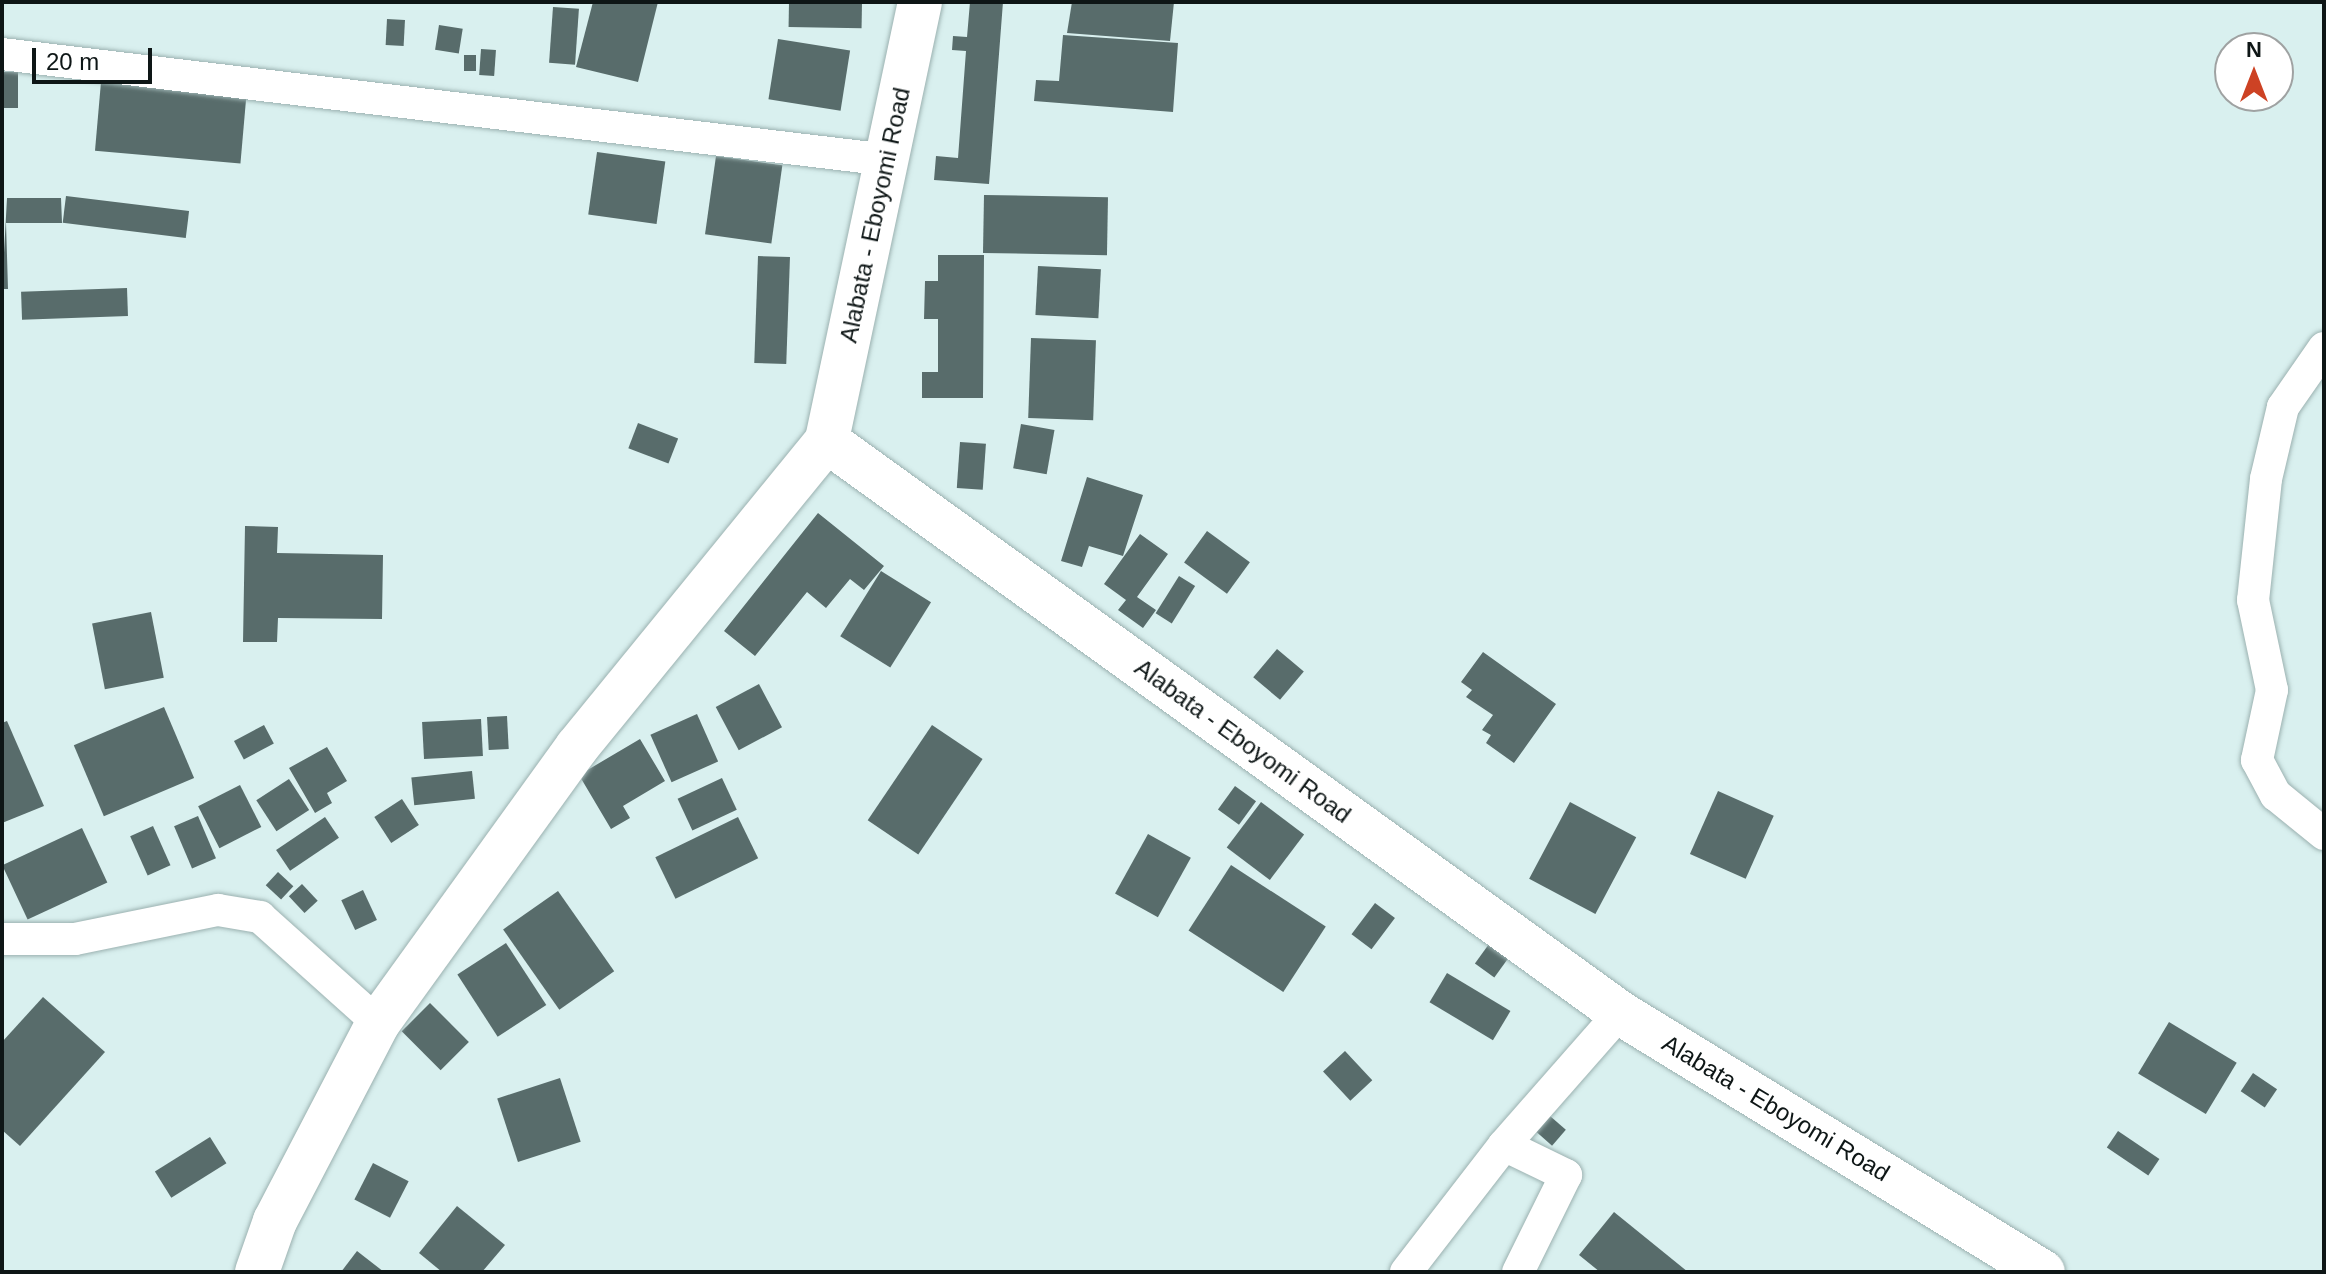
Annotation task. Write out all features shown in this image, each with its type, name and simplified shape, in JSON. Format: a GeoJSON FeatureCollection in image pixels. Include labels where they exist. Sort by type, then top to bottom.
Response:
{"type":"FeatureCollection","features":[{"type":"Feature","properties":{"kind":"main road","name":"Alabata - Eboyomi Road"},"geometry":{"type":"LineString","coordinates":[[920,2],[827,441],[1620,1013],[2043,1272]]}},
{"type":"Feature","properties":{"kind":"main road"},"geometry":{"type":"LineString","coordinates":[[257,1272],[275,1221],[378,1023],[577,747],[827,441]]}},
{"type":"Feature","properties":{"kind":"street"},"geometry":{"type":"LineString","coordinates":[[2,54],[888,160]]}},
{"type":"Feature","properties":{"kind":"street"},"geometry":{"type":"LineString","coordinates":[[2324,348],[2283,407],[2253,600],[2272,690],[2257,760],[2276,795],[2324,834]]}},
{"type":"Feature","properties":{"kind":"street"},"geometry":{"type":"LineString","coordinates":[[2,939],[75,939],[218,910],[260,917],[378,1023]]}},
{"type":"Feature","properties":{"kind":"street"},"geometry":{"type":"LineString","coordinates":[[1406,1272],[1504,1145],[1620,1013]]}},
{"type":"Feature","properties":{"kind":"street"},"geometry":{"type":"LineString","coordinates":[[1504,1145],[1566,1175],[1518,1272]]}},
{"type":"Feature","properties":{"kind":"building"},"geometry":{"type":"Polygon","coordinates":[[[593,2],[658,2],[638,82],[576,67],[593,2]]]}},
{"type":"Feature","properties":{"kind":"building"},"geometry":{"type":"Polygon","coordinates":[[[789,2],[862,3],[862,28],[789,27],[789,2]]]}},
{"type":"Feature","properties":{"kind":"building"},"geometry":{"type":"Polygon","coordinates":[[[970,2],[1003,2],[989,184],[934,180],[936,156],[958,158],[966,51],[952,50],[953,36],[967,37],[970,2]]]}},
{"type":"Feature","properties":{"kind":"building"},"geometry":{"type":"Polygon","coordinates":[[[1072,2],[1174,2],[1170,41],[1067,33],[1072,2]]]}},
{"type":"Feature","properties":{"kind":"building"},"geometry":{"type":"Polygon","coordinates":[[[553,7],[579,9],[575,65],[549,63],[553,7]]]}},
{"type":"Feature","properties":{"kind":"building"},"geometry":{"type":"Polygon","coordinates":[[[387,19],[405,20],[404,46],[386,45],[387,19]]]}},
{"type":"Feature","properties":{"kind":"building"},"geometry":{"type":"Polygon","coordinates":[[[439,25],[463,29],[459,53],[435,50],[439,25]]]}},
{"type":"Feature","properties":{"kind":"building"},"geometry":{"type":"Polygon","coordinates":[[[1063,35],[1178,43],[1173,112],[1034,101],[1036,80],[1059,81],[1063,35]]]}},
{"type":"Feature","properties":{"kind":"building"},"geometry":{"type":"Polygon","coordinates":[[[778,39],[850,50],[841,111],[768,99],[778,39]]]}},
{"type":"Feature","properties":{"kind":"building"},"geometry":{"type":"Polygon","coordinates":[[[481,49],[496,50],[494,76],[479,75],[481,49]]]}},
{"type":"Feature","properties":{"kind":"building"},"geometry":{"type":"Polygon","coordinates":[[[464,55],[476,55],[476,71],[464,71],[464,55]]]}},
{"type":"Feature","properties":{"kind":"building"},"geometry":{"type":"Polygon","coordinates":[[[2,72],[18,72],[18,108],[2,108],[2,72]]]}},
{"type":"Feature","properties":{"kind":"building"},"geometry":{"type":"Polygon","coordinates":[[[101,82],[246,95],[240,163],[95,151],[101,82]]]}},
{"type":"Feature","properties":{"kind":"building"},"geometry":{"type":"Polygon","coordinates":[[[597,152],[665,162],[657,224],[588,214],[597,152]]]}},
{"type":"Feature","properties":{"kind":"building"},"geometry":{"type":"Polygon","coordinates":[[[716,156],[782,165],[771,244],[705,234],[716,156]]]}},
{"type":"Feature","properties":{"kind":"building"},"geometry":{"type":"Polygon","coordinates":[[[984,195],[1108,197],[1107,255],[983,253],[984,195]]]}},
{"type":"Feature","properties":{"kind":"building"},"geometry":{"type":"Polygon","coordinates":[[[66,196],[189,211],[186,238],[63,223],[66,196]]]}},
{"type":"Feature","properties":{"kind":"building"},"geometry":{"type":"Polygon","coordinates":[[[7,198],[61,198],[62,223],[6,223],[8,289],[2,289],[7,198]]]}},
{"type":"Feature","properties":{"kind":"building"},"geometry":{"type":"Polygon","coordinates":[[[938,255],[984,255],[983,398],[922,398],[922,372],[938,372],[938,319],[924,319],[925,281],[938,281],[938,255]]]}},
{"type":"Feature","properties":{"kind":"building"},"geometry":{"type":"Polygon","coordinates":[[[758,256],[790,257],[786,364],[754,363],[758,256]]]}},
{"type":"Feature","properties":{"kind":"building"},"geometry":{"type":"Polygon","coordinates":[[[1038,266],[1101,269],[1098,318],[1035,315],[1038,266]]]}},
{"type":"Feature","properties":{"kind":"building"},"geometry":{"type":"Polygon","coordinates":[[[127,288],[128,316],[22,320],[21,292],[127,288]]]}},
{"type":"Feature","properties":{"kind":"building"},"geometry":{"type":"Polygon","coordinates":[[[1031,338],[1096,340],[1093,420],[1028,418],[1031,338]]]}},
{"type":"Feature","properties":{"kind":"building"},"geometry":{"type":"Polygon","coordinates":[[[638,423],[678,438],[668,464],[628,448],[638,423]]]}},
{"type":"Feature","properties":{"kind":"building"},"geometry":{"type":"Polygon","coordinates":[[[1021,424],[1054,430],[1047,474],[1013,468],[1021,424]]]}},
{"type":"Feature","properties":{"kind":"building"},"geometry":{"type":"Polygon","coordinates":[[[960,442],[986,444],[983,490],[957,488],[960,442]]]}},
{"type":"Feature","properties":{"kind":"building"},"geometry":{"type":"Polygon","coordinates":[[[1087,477],[1143,495],[1123,556],[1089,546],[1082,567],[1061,561],[1087,477]]]}},
{"type":"Feature","properties":{"kind":"building"},"geometry":{"type":"Polygon","coordinates":[[[818,513],[884,566],[864,590],[850,579],[826,608],[807,592],[755,656],[724,631],[818,513]]]}},
{"type":"Feature","properties":{"kind":"building"},"geometry":{"type":"Polygon","coordinates":[[[245,526],[278,527],[277,553],[383,555],[382,619],[278,618],[277,642],[243,642],[245,526]]]}},
{"type":"Feature","properties":{"kind":"building"},"geometry":{"type":"Polygon","coordinates":[[[1207,531],[1250,562],[1227,594],[1184,563],[1207,531]]]}},
{"type":"Feature","properties":{"kind":"building"},"geometry":{"type":"Polygon","coordinates":[[[1140,534],[1168,554],[1137,597],[1156,610],[1143,628],[1118,610],[1126,600],[1104,584],[1140,534]]]}},
{"type":"Feature","properties":{"kind":"building"},"geometry":{"type":"Polygon","coordinates":[[[881,571],[931,602],[890,668],[840,636],[881,571]]]}},
{"type":"Feature","properties":{"kind":"building"},"geometry":{"type":"Polygon","coordinates":[[[1179,576],[1195,586],[1172,623],[1156,613],[1179,576]]]}},
{"type":"Feature","properties":{"kind":"building"},"geometry":{"type":"Polygon","coordinates":[[[151,612],[164,678],[105,689],[92,623],[151,612]]]}},
{"type":"Feature","properties":{"kind":"building"},"geometry":{"type":"Polygon","coordinates":[[[1277,649],[1304,671],[1280,700],[1253,677],[1277,649]]]}},
{"type":"Feature","properties":{"kind":"building"},"geometry":{"type":"Polygon","coordinates":[[[1483,652],[1556,704],[1514,763],[1486,743],[1491,735],[1482,730],[1493,715],[1466,697],[1472,690],[1461,682],[1483,652]]]}},
{"type":"Feature","properties":{"kind":"building"},"geometry":{"type":"Polygon","coordinates":[[[759,684],[782,727],[739,750],[716,707],[759,684]]]}},
{"type":"Feature","properties":{"kind":"building"},"geometry":{"type":"Polygon","coordinates":[[[164,707],[194,778],[104,816],[74,745],[164,707]]]}},
{"type":"Feature","properties":{"kind":"building"},"geometry":{"type":"Polygon","coordinates":[[[697,714],[718,762],[672,782],[650,735],[697,714]]]}},
{"type":"Feature","properties":{"kind":"building"},"geometry":{"type":"Polygon","coordinates":[[[507,716],[509,749],[489,750],[487,717],[507,716]]]}},
{"type":"Feature","properties":{"kind":"building"},"geometry":{"type":"Polygon","coordinates":[[[481,719],[483,756],[424,759],[422,722],[481,719]]]}},
{"type":"Feature","properties":{"kind":"building"},"geometry":{"type":"Polygon","coordinates":[[[7,721],[44,806],[2,823],[2,723],[7,721]]]}},
{"type":"Feature","properties":{"kind":"building"},"geometry":{"type":"Polygon","coordinates":[[[264,725],[274,744],[244,760],[234,741],[264,725]]]}},
{"type":"Feature","properties":{"kind":"building"},"geometry":{"type":"Polygon","coordinates":[[[932,725],[983,759],[918,854],[868,820],[932,725]]]}},
{"type":"Feature","properties":{"kind":"building"},"geometry":{"type":"Polygon","coordinates":[[[640,739],[665,781],[623,806],[630,818],[611,829],[579,775],[640,739]]]}},
{"type":"Feature","properties":{"kind":"building"},"geometry":{"type":"Polygon","coordinates":[[[327,747],[347,781],[327,793],[332,803],[315,813],[289,768],[327,747]]]}},
{"type":"Feature","properties":{"kind":"building"},"geometry":{"type":"Polygon","coordinates":[[[472,771],[475,799],[414,805],[411,777],[472,771]]]}},
{"type":"Feature","properties":{"kind":"building"},"geometry":{"type":"Polygon","coordinates":[[[722,778],[737,810],[692,830],[678,799],[722,778]]]}},
{"type":"Feature","properties":{"kind":"building"},"geometry":{"type":"Polygon","coordinates":[[[289,779],[309,810],[276,831],[256,800],[289,779]]]}},
{"type":"Feature","properties":{"kind":"building"},"geometry":{"type":"Polygon","coordinates":[[[240,785],[261,827],[219,848],[198,806],[240,785]]]}},
{"type":"Feature","properties":{"kind":"building"},"geometry":{"type":"Polygon","coordinates":[[[1235,786],[1256,801],[1239,825],[1218,809],[1235,786]]]}},
{"type":"Feature","properties":{"kind":"building"},"geometry":{"type":"Polygon","coordinates":[[[1718,791],[1774,816],[1746,879],[1690,854],[1718,791]]]}},
{"type":"Feature","properties":{"kind":"building"},"geometry":{"type":"Polygon","coordinates":[[[402,799],[419,825],[391,843],[374,817],[402,799]]]}},
{"type":"Feature","properties":{"kind":"building"},"geometry":{"type":"Polygon","coordinates":[[[1261,802],[1304,834],[1270,880],[1227,848],[1261,802]]]}},
{"type":"Feature","properties":{"kind":"building"},"geometry":{"type":"Polygon","coordinates":[[[1570,802],[1636,837],[1595,914],[1529,879],[1570,802]]]}},
{"type":"Feature","properties":{"kind":"building"},"geometry":{"type":"Polygon","coordinates":[[[198,816],[216,858],[192,869],[174,826],[198,816]]]}},
{"type":"Feature","properties":{"kind":"building"},"geometry":{"type":"Polygon","coordinates":[[[325,817],[339,838],[290,871],[276,850],[325,817]]]}},
{"type":"Feature","properties":{"kind":"building"},"geometry":{"type":"Polygon","coordinates":[[[738,817],[758,858],[675,899],[655,857],[738,817]]]}},
{"type":"Feature","properties":{"kind":"building"},"geometry":{"type":"Polygon","coordinates":[[[153,826],[170,865],[148,875],[130,836],[153,826]]]}},
{"type":"Feature","properties":{"kind":"building"},"geometry":{"type":"Polygon","coordinates":[[[82,828],[107,882],[28,920],[2,865],[82,828]]]}},
{"type":"Feature","properties":{"kind":"building"},"geometry":{"type":"Polygon","coordinates":[[[1148,834],[1191,858],[1158,917],[1115,893],[1148,834]]]}},
{"type":"Feature","properties":{"kind":"building"},"geometry":{"type":"Polygon","coordinates":[[[1231,865],[1326,927],[1283,992],[1189,930],[1231,865]]]}},
{"type":"Feature","properties":{"kind":"building"},"geometry":{"type":"Polygon","coordinates":[[[278,872],[293,886],[281,899],[266,885],[278,872]]]}},
{"type":"Feature","properties":{"kind":"building"},"geometry":{"type":"Polygon","coordinates":[[[302,884],[318,901],[305,913],[289,896],[302,884]]]}},
{"type":"Feature","properties":{"kind":"building"},"geometry":{"type":"Polygon","coordinates":[[[363,890],[377,920],[355,930],[341,900],[363,890]]]}},
{"type":"Feature","properties":{"kind":"building"},"geometry":{"type":"Polygon","coordinates":[[[558,891],[614,971],[559,1010],[503,929],[558,891]]]}},
{"type":"Feature","properties":{"kind":"building"},"geometry":{"type":"Polygon","coordinates":[[[1375,903],[1395,918],[1371,949],[1352,934],[1375,903]]]}},
{"type":"Feature","properties":{"kind":"building"},"geometry":{"type":"Polygon","coordinates":[[[506,943],[546,1005],[498,1037],[457,975],[506,943]]]}},
{"type":"Feature","properties":{"kind":"building"},"geometry":{"type":"Polygon","coordinates":[[[1489,944],[1508,958],[1494,978],[1475,963],[1489,944]]]}},
{"type":"Feature","properties":{"kind":"building"},"geometry":{"type":"Polygon","coordinates":[[[1447,973],[1510,1011],[1493,1040],[1429,1002],[1447,973]]]}},
{"type":"Feature","properties":{"kind":"building"},"geometry":{"type":"Polygon","coordinates":[[[43,997],[105,1052],[20,1146],[2,1130],[2,1042],[43,997]]]}},
{"type":"Feature","properties":{"kind":"building"},"geometry":{"type":"Polygon","coordinates":[[[430,1003],[469,1042],[441,1070],[402,1031],[430,1003]]]}},
{"type":"Feature","properties":{"kind":"building"},"geometry":{"type":"Polygon","coordinates":[[[2169,1022],[2237,1063],[2206,1114],[2138,1073],[2169,1022]]]}},
{"type":"Feature","properties":{"kind":"building"},"geometry":{"type":"Polygon","coordinates":[[[1345,1051],[1372,1080],[1350,1101],[1323,1071],[1345,1051]]]}},
{"type":"Feature","properties":{"kind":"building"},"geometry":{"type":"Polygon","coordinates":[[[2253,1073],[2277,1089],[2265,1107],[2241,1091],[2253,1073]]]}},
{"type":"Feature","properties":{"kind":"building"},"geometry":{"type":"Polygon","coordinates":[[[560,1078],[581,1142],[518,1162],[497,1098],[560,1078]]]}},
{"type":"Feature","properties":{"kind":"building"},"geometry":{"type":"Polygon","coordinates":[[[1550,1116],[1566,1130],[1552,1146],[1536,1132],[1550,1116]]]}},
{"type":"Feature","properties":{"kind":"building"},"geometry":{"type":"Polygon","coordinates":[[[2118,1131],[2159,1159],[2148,1176],[2107,1148],[2118,1131]]]}},
{"type":"Feature","properties":{"kind":"building"},"geometry":{"type":"Polygon","coordinates":[[[210,1137],[226,1163],[171,1198],[155,1171],[210,1137]]]}},
{"type":"Feature","properties":{"kind":"building"},"geometry":{"type":"Polygon","coordinates":[[[373,1163],[409,1181],[390,1218],[354,1200],[373,1163]]]}},
{"type":"Feature","properties":{"kind":"building"},"geometry":{"type":"Polygon","coordinates":[[[457,1206],[505,1245],[482,1272],[442,1272],[419,1253],[457,1206]]]}},
{"type":"Feature","properties":{"kind":"building"},"geometry":{"type":"Polygon","coordinates":[[[1614,1212],[1688,1272],[1600,1272],[1579,1255],[1614,1212]]]}},
{"type":"Feature","properties":{"kind":"building"},"geometry":{"type":"Polygon","coordinates":[[[357,1251],[384,1272],[341,1272],[357,1251]]]}}]}
